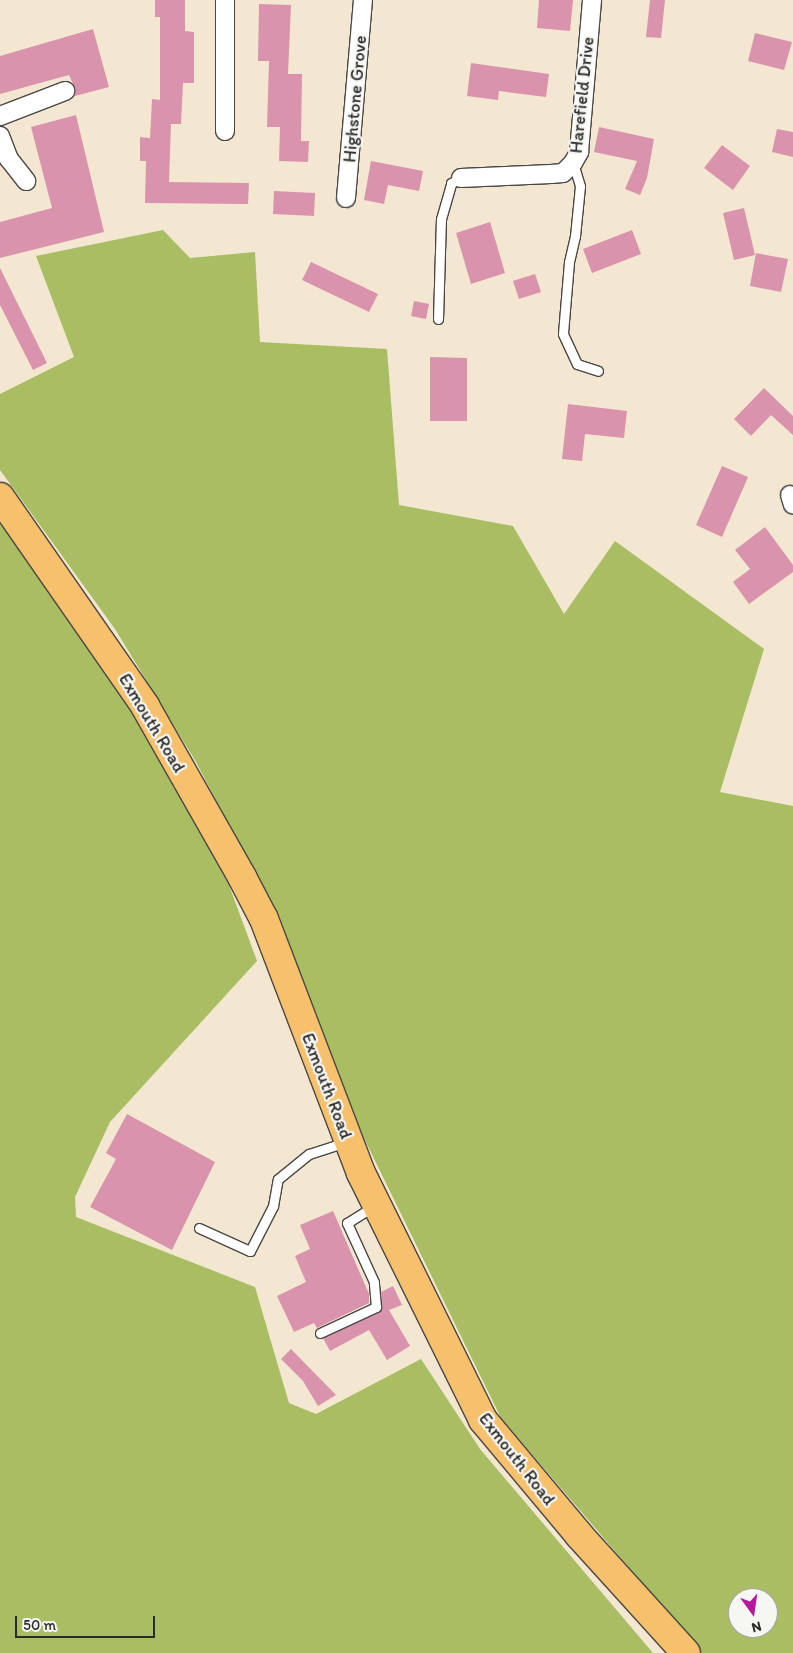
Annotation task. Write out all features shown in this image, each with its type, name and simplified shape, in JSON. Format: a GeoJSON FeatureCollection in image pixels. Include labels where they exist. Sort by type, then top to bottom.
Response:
{"type":"FeatureCollection","features":[{"type":"Feature","properties":{"kind":"highway","name":"Exmouth Road"},"geometry":{"type":"LineString","coordinates":[[0,497],[145,706],[242,876],[264,919],[348,1141],[376,1205],[483,1420],[579,1535],[686,1653]]}},
{"type":"Feature","properties":{"kind":"street"},"geometry":{"type":"LineString","coordinates":[[225,0],[225,131]]}},
{"type":"Feature","properties":{"kind":"street","name":"Highstone Grove"},"geometry":{"type":"LineString","coordinates":[[346,198],[363,0]]}},
{"type":"Feature","properties":{"kind":"street","name":"Harefield Drive"},"geometry":{"type":"LineString","coordinates":[[461,178],[552,174],[563,172],[574,163],[579,152],[592,0]]}},
{"type":"Feature","properties":{"kind":"street"},"geometry":{"type":"LineString","coordinates":[[0,116],[66,91]]}},
{"type":"Feature","properties":{"kind":"street"},"geometry":{"type":"LineString","coordinates":[[0,136],[9,159],[26,182]]}},
{"type":"Feature","properties":{"kind":"lane"},"geometry":{"type":"LineString","coordinates":[[574,163],[580,186],[575,236],[569,262],[564,334],[577,364],[598,371]]}},
{"type":"Feature","properties":{"kind":"lane"},"geometry":{"type":"LineString","coordinates":[[438,319],[443,207],[451,184],[461,178]]}},
{"type":"Feature","properties":{"kind":"lane"},"geometry":{"type":"LineString","coordinates":[[199,1228],[250,1252],[273,1206],[278,1179],[310,1154],[348,1141]]}},
{"type":"Feature","properties":{"kind":"lane"},"geometry":{"type":"LineString","coordinates":[[320,1333],[376,1307],[374,1282],[347,1223],[376,1205]]}},
{"type":"Feature","properties":{"kind":"green space"},"geometry":{"type":"Polygon","coordinates":[[[163,230],[190,258],[255,252],[260,342],[387,349],[399,505],[513,526],[564,614],[615,541],[764,649],[720,792],[793,806],[793,1653],[702,1653],[501,1418],[357,1124],[285,933],[196,762],[115,629],[0,470],[0,394],[74,357],[36,256],[163,230]]]}},
{"type":"Feature","properties":{"kind":"green space"},"geometry":{"type":"Polygon","coordinates":[[[0,523],[100,654],[226,877],[257,961],[110,1122],[75,1197],[76,1217],[255,1287],[289,1403],[316,1414],[421,1359],[480,1449],[653,1653],[0,1653],[0,523]]]}},
{"type":"Feature","properties":{"kind":"building"},"geometry":{"type":"Polygon","coordinates":[[[155,0],[185,0],[185,31],[194,32],[194,83],[183,83],[181,124],[171,124],[169,182],[249,183],[248,204],[145,203],[146,161],[140,161],[140,137],[150,138],[152,99],[160,100],[160,17],[155,17],[155,0]]]}},
{"type":"Feature","properties":{"kind":"building"},"geometry":{"type":"Polygon","coordinates":[[[539,0],[573,0],[570,31],[537,28],[539,0]]]}},
{"type":"Feature","properties":{"kind":"building"},"geometry":{"type":"Polygon","coordinates":[[[650,0],[665,0],[661,38],[646,37],[650,0]]]}},
{"type":"Feature","properties":{"kind":"building"},"geometry":{"type":"Polygon","coordinates":[[[259,4],[291,5],[288,74],[302,74],[301,141],[309,141],[308,162],[279,161],[280,127],[267,127],[269,61],[258,61],[259,4]]]}},
{"type":"Feature","properties":{"kind":"building"},"geometry":{"type":"Polygon","coordinates":[[[93,29],[109,87],[75,96],[75,88],[69,75],[0,94],[0,56],[93,29]]]}},
{"type":"Feature","properties":{"kind":"building"},"geometry":{"type":"Polygon","coordinates":[[[755,33],[792,42],[784,70],[748,61],[755,33]]]}},
{"type":"Feature","properties":{"kind":"building"},"geometry":{"type":"Polygon","coordinates":[[[471,63],[549,74],[546,97],[499,91],[498,100],[467,96],[471,63]]]}},
{"type":"Feature","properties":{"kind":"building"},"geometry":{"type":"Polygon","coordinates":[[[76,115],[104,232],[0,258],[0,222],[52,208],[31,127],[76,115]]]}},
{"type":"Feature","properties":{"kind":"building"},"geometry":{"type":"Polygon","coordinates":[[[599,127],[654,139],[647,178],[640,195],[625,189],[637,161],[594,152],[599,127]]]}},
{"type":"Feature","properties":{"kind":"building"},"geometry":{"type":"Polygon","coordinates":[[[777,129],[793,132],[793,157],[772,152],[777,129]]]}},
{"type":"Feature","properties":{"kind":"building"},"geometry":{"type":"Polygon","coordinates":[[[722,145],[750,166],[733,190],[704,168],[722,145]]]}},
{"type":"Feature","properties":{"kind":"building"},"geometry":{"type":"Polygon","coordinates":[[[371,161],[423,171],[419,191],[388,185],[384,204],[364,200],[371,161]]]}},
{"type":"Feature","properties":{"kind":"building"},"geometry":{"type":"Polygon","coordinates":[[[274,191],[315,193],[314,216],[273,214],[274,191]]]}},
{"type":"Feature","properties":{"kind":"building"},"geometry":{"type":"Polygon","coordinates":[[[744,208],[755,255],[734,260],[723,213],[744,208]]]}},
{"type":"Feature","properties":{"kind":"building"},"geometry":{"type":"Polygon","coordinates":[[[490,222],[505,273],[471,284],[456,233],[490,222]]]}},
{"type":"Feature","properties":{"kind":"building"},"geometry":{"type":"Polygon","coordinates":[[[632,230],[641,254],[592,273],[583,249],[632,230]]]}},
{"type":"Feature","properties":{"kind":"building"},"geometry":{"type":"Polygon","coordinates":[[[756,253],[788,259],[781,292],[750,286],[756,253]]]}},
{"type":"Feature","properties":{"kind":"building"},"geometry":{"type":"Polygon","coordinates":[[[311,262],[378,294],[369,312],[302,280],[311,262]]]}},
{"type":"Feature","properties":{"kind":"building"},"geometry":{"type":"Polygon","coordinates":[[[0,268],[47,363],[33,370],[0,305],[0,268]]]}},
{"type":"Feature","properties":{"kind":"building"},"geometry":{"type":"Polygon","coordinates":[[[535,274],[541,292],[519,299],[513,281],[535,274]]]}},
{"type":"Feature","properties":{"kind":"building"},"geometry":{"type":"Polygon","coordinates":[[[414,301],[429,304],[426,319],[411,316],[414,301]]]}},
{"type":"Feature","properties":{"kind":"building"},"geometry":{"type":"Polygon","coordinates":[[[430,357],[467,358],[467,421],[430,421],[430,357]]]}},
{"type":"Feature","properties":{"kind":"building"},"geometry":{"type":"Polygon","coordinates":[[[764,388],[793,416],[793,435],[771,415],[751,436],[734,419],[764,388]]]}},
{"type":"Feature","properties":{"kind":"building"},"geometry":{"type":"Polygon","coordinates":[[[568,404],[627,411],[624,438],[585,434],[582,461],[562,459],[568,404]]]}},
{"type":"Feature","properties":{"kind":"building"},"geometry":{"type":"Polygon","coordinates":[[[722,466],[748,477],[722,537],[696,525],[722,466]]]}},
{"type":"Feature","properties":{"kind":"building"},"geometry":{"type":"Polygon","coordinates":[[[765,527],[793,565],[793,572],[749,604],[733,582],[750,569],[735,550],[765,527]]]}},
{"type":"Feature","properties":{"kind":"building"},"geometry":{"type":"Polygon","coordinates":[[[127,1114],[215,1162],[172,1250],[90,1207],[116,1159],[106,1153],[127,1114]]]}},
{"type":"Feature","properties":{"kind":"building"},"geometry":{"type":"Polygon","coordinates":[[[333,1211],[369,1294],[369,1303],[317,1328],[314,1323],[294,1332],[277,1296],[306,1282],[295,1256],[310,1249],[300,1225],[333,1211]]]}},
{"type":"Feature","properties":{"kind":"building"},"geometry":{"type":"Polygon","coordinates":[[[393,1286],[402,1305],[389,1310],[410,1346],[387,1360],[369,1330],[330,1351],[323,1338],[379,1312],[382,1307],[381,1292],[393,1286]]]}},
{"type":"Feature","properties":{"kind":"building"},"geometry":{"type":"Polygon","coordinates":[[[291,1349],[336,1395],[318,1406],[303,1381],[281,1359],[291,1349]]]}}]}
